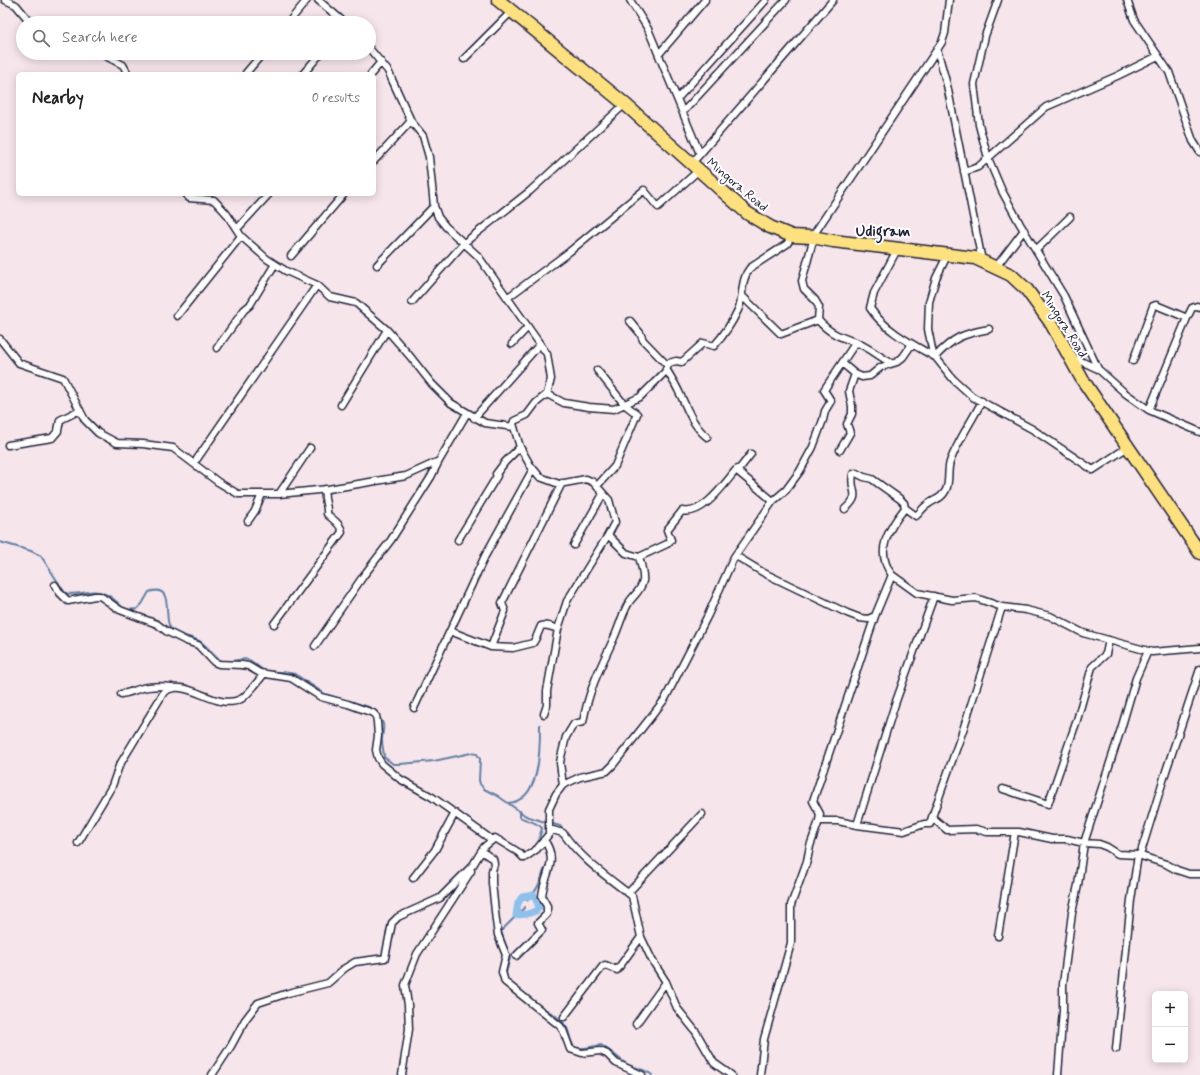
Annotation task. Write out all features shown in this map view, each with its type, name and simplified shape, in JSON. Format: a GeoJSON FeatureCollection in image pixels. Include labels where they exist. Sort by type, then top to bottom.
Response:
{"type":"FeatureCollection","features":[{"type":"Feature","properties":{"kind":"highway","name":"Mingora Road"},"geometry":{"type":"LineString","coordinates":[[498,0],[697,162],[747,213],[770,227],[792,236],[813,237],[975,258],[1011,275],[1027,290],[1051,323],[1082,379],[1200,553]]}},
{"type":"Feature","properties":{"kind":"street"},"geometry":{"type":"LineString","coordinates":[[5,0],[16,5],[25,16]]}},
{"type":"Feature","properties":{"kind":"street"},"geometry":{"type":"LineString","coordinates":[[294,16],[307,0]]}},
{"type":"Feature","properties":{"kind":"street"},"geometry":{"type":"LineString","coordinates":[[318,0],[337,16]]}},
{"type":"Feature","properties":{"kind":"street"},"geometry":{"type":"LineString","coordinates":[[630,0],[648,29],[678,98],[697,162]]}},
{"type":"Feature","properties":{"kind":"street"},"geometry":{"type":"LineString","coordinates":[[659,54],[705,0]]}},
{"type":"Feature","properties":{"kind":"street"},"geometry":{"type":"LineString","coordinates":[[678,98],[766,0]]}},
{"type":"Feature","properties":{"kind":"street"},"geometry":{"type":"LineString","coordinates":[[683,112],[786,0]]}},
{"type":"Feature","properties":{"kind":"street"},"geometry":{"type":"LineString","coordinates":[[507,298],[569,252],[644,190],[658,207],[833,0]]}},
{"type":"Feature","properties":{"kind":"street"},"geometry":{"type":"LineString","coordinates":[[891,363],[856,342],[840,337],[822,325],[818,320],[819,307],[815,300],[804,289],[802,281],[813,237],[942,42],[945,33],[949,0]]}},
{"type":"Feature","properties":{"kind":"street"},"geometry":{"type":"LineString","coordinates":[[998,0],[985,36],[974,84],[979,125],[988,158],[1002,191],[1064,296],[1098,369]]}},
{"type":"Feature","properties":{"kind":"street"},"geometry":{"type":"LineString","coordinates":[[1127,0],[1134,20],[1169,72],[1193,141],[1200,152]]}},
{"type":"Feature","properties":{"kind":"street"},"geometry":{"type":"LineString","coordinates":[[464,60],[512,11]]}},
{"type":"Feature","properties":{"kind":"street"},"geometry":{"type":"LineString","coordinates":[[937,49],[947,85],[982,261]]}},
{"type":"Feature","properties":{"kind":"street"},"geometry":{"type":"LineString","coordinates":[[376,56],[388,71],[411,121],[423,136],[427,150],[434,206],[438,217],[446,227],[478,256],[547,354],[551,379],[547,394],[536,403],[527,414],[514,421],[513,424],[520,447],[533,469],[540,477],[558,484],[586,479],[593,482],[609,500],[615,522],[567,601],[558,629],[547,691],[548,705],[544,714]]}},
{"type":"Feature","properties":{"kind":"street"},"geometry":{"type":"LineString","coordinates":[[964,172],[978,167],[1046,107],[1117,76],[1158,56]]}},
{"type":"Feature","properties":{"kind":"street"},"geometry":{"type":"LineString","coordinates":[[113,60],[123,65],[127,72]]}},
{"type":"Feature","properties":{"kind":"street"},"geometry":{"type":"LineString","coordinates":[[247,72],[257,60]]}},
{"type":"Feature","properties":{"kind":"street"},"geometry":{"type":"LineString","coordinates":[[305,72],[315,60]]}},
{"type":"Feature","properties":{"kind":"street"},"geometry":{"type":"LineString","coordinates":[[373,72],[381,62]]}},
{"type":"Feature","properties":{"kind":"street"},"geometry":{"type":"LineString","coordinates":[[412,302],[464,243],[530,191],[625,104]]}},
{"type":"Feature","properties":{"kind":"street"},"geometry":{"type":"LineString","coordinates":[[376,159],[411,121]]}},
{"type":"Feature","properties":{"kind":"street"},"geometry":{"type":"LineString","coordinates":[[188,196],[189,198],[214,200],[242,236],[267,259],[286,271],[317,285],[330,297],[356,303],[387,330],[432,384],[451,403],[485,424],[514,427]]}},
{"type":"Feature","properties":{"kind":"street"},"geometry":{"type":"LineString","coordinates":[[237,229],[267,196]]}},
{"type":"Feature","properties":{"kind":"street"},"geometry":{"type":"LineString","coordinates":[[291,256],[342,196]]}},
{"type":"Feature","properties":{"kind":"street"},"geometry":{"type":"LineString","coordinates":[[377,266],[434,206]]}},
{"type":"Feature","properties":{"kind":"street"},"geometry":{"type":"LineString","coordinates":[[1036,250],[1070,217]]}},
{"type":"Feature","properties":{"kind":"street"},"geometry":{"type":"LineString","coordinates":[[996,267],[1024,230]]}},
{"type":"Feature","properties":{"kind":"street"},"geometry":{"type":"LineString","coordinates":[[177,316],[242,236]]}},
{"type":"Feature","properties":{"kind":"street"},"geometry":{"type":"LineString","coordinates":[[547,394],[564,403],[614,409],[640,396],[662,375],[672,362],[682,362],[703,343],[714,346],[724,335],[738,310],[747,271],[788,244],[792,236]]}},
{"type":"Feature","properties":{"kind":"street"},"geometry":{"type":"LineString","coordinates":[[898,248],[874,293],[870,308],[876,318],[912,344],[935,357]]}},
{"type":"Feature","properties":{"kind":"street"},"geometry":{"type":"LineString","coordinates":[[948,254],[936,278],[929,302],[928,329],[933,354],[953,379],[973,397],[1032,429],[1093,470],[1128,447]]}},
{"type":"Feature","properties":{"kind":"street"},"geometry":{"type":"LineString","coordinates":[[217,348],[244,310],[250,305],[275,264]]}},
{"type":"Feature","properties":{"kind":"street"},"geometry":{"type":"LineString","coordinates":[[196,459],[317,285]]}},
{"type":"Feature","properties":{"kind":"street"},"geometry":{"type":"LineString","coordinates":[[742,296],[781,334],[818,320]]}},
{"type":"Feature","properties":{"kind":"street"},"geometry":{"type":"LineString","coordinates":[[1133,361],[1153,306],[1156,305],[1187,318]]}},
{"type":"Feature","properties":{"kind":"street"},"geometry":{"type":"LineString","coordinates":[[1149,410],[1187,318],[1192,308],[1197,306],[1200,308]]}},
{"type":"Feature","properties":{"kind":"street"},"geometry":{"type":"LineString","coordinates":[[630,321],[640,333],[643,340],[667,367],[692,420],[699,431],[707,437]]}},
{"type":"Feature","properties":{"kind":"street"},"geometry":{"type":"LineString","coordinates":[[512,344],[528,327]]}},
{"type":"Feature","properties":{"kind":"street"},"geometry":{"type":"LineString","coordinates":[[935,357],[947,344],[964,334],[989,329]]}},
{"type":"Feature","properties":{"kind":"street"},"geometry":{"type":"LineString","coordinates":[[341,405],[387,330]]}},
{"type":"Feature","properties":{"kind":"street"},"geometry":{"type":"LineString","coordinates":[[0,338],[19,363],[63,378],[85,420],[98,433],[116,443],[143,444],[173,448],[212,478],[238,494],[279,494],[325,489],[406,476],[439,461]]}},
{"type":"Feature","properties":{"kind":"street"},"geometry":{"type":"LineString","coordinates":[[402,1075],[409,1028],[405,985],[417,954],[440,920],[481,851],[495,838],[518,852],[524,858],[537,849],[549,834],[549,809],[556,794],[563,785],[580,777],[607,771],[614,765],[655,713],[665,699],[686,660],[734,557],[773,501],[786,490],[800,471],[813,447],[825,411],[831,401],[824,390],[856,342]]}},
{"type":"Feature","properties":{"kind":"street"},"geometry":{"type":"LineString","coordinates":[[474,418],[540,344]]}},
{"type":"Feature","properties":{"kind":"street"},"geometry":{"type":"LineString","coordinates":[[842,363],[855,374],[862,377],[870,376],[881,367],[897,362],[903,357],[912,344]]}},
{"type":"Feature","properties":{"kind":"street"},"geometry":{"type":"LineString","coordinates":[[1069,355],[1098,369],[1125,393],[1149,410],[1200,432]]}},
{"type":"Feature","properties":{"kind":"street"},"geometry":{"type":"LineString","coordinates":[[597,370],[624,404],[637,414],[615,466],[597,486]]}},
{"type":"Feature","properties":{"kind":"street"},"geometry":{"type":"LineString","coordinates":[[840,450],[850,433],[847,424],[852,414],[849,391],[855,374]]}},
{"type":"Feature","properties":{"kind":"street"},"geometry":{"type":"LineString","coordinates":[[844,509],[854,501],[855,496],[852,480],[853,474],[856,473],[872,479],[900,499],[904,503],[905,508],[916,516],[926,505],[936,501],[946,491],[950,464],[954,453],[982,401]]}},
{"type":"Feature","properties":{"kind":"street"},"geometry":{"type":"LineString","coordinates":[[8,445],[52,438],[58,431],[60,420],[80,410]]}},
{"type":"Feature","properties":{"kind":"street"},"geometry":{"type":"LineString","coordinates":[[314,646],[364,575],[391,540],[467,413]]}},
{"type":"Feature","properties":{"kind":"street"},"geometry":{"type":"LineString","coordinates":[[458,540],[497,476],[496,474],[505,462],[520,447]]}},
{"type":"Feature","properties":{"kind":"street"},"geometry":{"type":"LineString","coordinates":[[279,494],[310,448]]}},
{"type":"Feature","properties":{"kind":"street"},"geometry":{"type":"LineString","coordinates":[[608,534],[626,553],[640,557],[667,544],[671,540],[667,530],[682,511],[686,512],[704,505],[736,470],[740,468],[751,454]]}},
{"type":"Feature","properties":{"kind":"street"},"geometry":{"type":"LineString","coordinates":[[414,708],[485,556],[533,469]]}},
{"type":"Feature","properties":{"kind":"street"},"geometry":{"type":"LineString","coordinates":[[736,470],[773,501]]}},
{"type":"Feature","properties":{"kind":"street"},"geometry":{"type":"LineString","coordinates":[[491,647],[505,611],[502,603],[562,483]]}},
{"type":"Feature","properties":{"kind":"street"},"geometry":{"type":"LineString","coordinates":[[274,624],[342,532],[339,525],[326,514],[328,509],[324,497],[325,489]]}},
{"type":"Feature","properties":{"kind":"street"},"geometry":{"type":"LineString","coordinates":[[248,521],[255,511],[262,494]]}},
{"type":"Feature","properties":{"kind":"street"},"geometry":{"type":"LineString","coordinates":[[574,545],[603,494]]}},
{"type":"Feature","properties":{"kind":"street"},"geometry":{"type":"LineString","coordinates":[[905,508],[893,524],[885,542],[886,566],[892,575],[917,594],[952,600],[976,598],[1002,607],[1026,610],[1050,616],[1083,634],[1152,652],[1200,649]]}},
{"type":"Feature","properties":{"kind":"street"},"geometry":{"type":"LineString","coordinates":[[734,557],[736,556],[764,573],[847,613],[868,620],[875,616]]}},
{"type":"Feature","properties":{"kind":"street"},"geometry":{"type":"LineString","coordinates":[[563,785],[560,763],[566,737],[574,724],[583,722],[593,683],[628,604],[639,592],[643,577],[640,557]]}},
{"type":"Feature","properties":{"kind":"street"},"geometry":{"type":"LineString","coordinates":[[760,1075],[764,1039],[791,943],[791,905],[819,822],[820,814],[813,801],[875,616],[892,575]]}},
{"type":"Feature","properties":{"kind":"street"},"geometry":{"type":"LineString","coordinates":[[55,585],[60,593],[68,600],[100,596],[120,610],[157,624],[166,631],[198,646],[214,662],[219,664],[248,666],[260,674],[291,678],[321,697],[348,704],[373,713],[376,716],[377,722],[378,736],[376,750],[378,758],[382,764],[400,779],[432,797],[492,840]]}},
{"type":"Feature","properties":{"kind":"street"},"geometry":{"type":"LineString","coordinates":[[856,825],[895,704],[934,596]]}},
{"type":"Feature","properties":{"kind":"street"},"geometry":{"type":"LineString","coordinates":[[819,822],[838,821],[856,825],[904,831],[924,824],[930,824],[963,730],[1002,607]]}},
{"type":"Feature","properties":{"kind":"street"},"geometry":{"type":"LineString","coordinates":[[450,631],[491,647],[513,648],[533,643],[541,626],[543,625],[558,629]]}},
{"type":"Feature","properties":{"kind":"street"},"geometry":{"type":"LineString","coordinates":[[1003,789],[1048,804],[1077,720],[1092,667],[1106,654],[1109,640]]}},
{"type":"Feature","properties":{"kind":"street"},"geometry":{"type":"LineString","coordinates":[[1058,1075],[1064,1010],[1064,984],[1072,913],[1078,886],[1084,843],[1136,678],[1148,651]]}},
{"type":"Feature","properties":{"kind":"street"},"geometry":{"type":"LineString","coordinates":[[1116,1049],[1131,900],[1138,855],[1141,852],[1200,669]]}},
{"type":"Feature","properties":{"kind":"street"},"geometry":{"type":"LineString","coordinates":[[121,694],[130,693],[140,688],[164,686],[189,689],[216,700],[234,701],[242,698],[264,674]]}},
{"type":"Feature","properties":{"kind":"street"},"geometry":{"type":"LineString","coordinates":[[78,843],[112,786],[119,766],[164,692],[172,687]]}},
{"type":"Feature","properties":{"kind":"street"},"geometry":{"type":"LineString","coordinates":[[413,878],[435,850],[455,813]]}},
{"type":"Feature","properties":{"kind":"street"},"geometry":{"type":"LineString","coordinates":[[628,893],[702,814]]}},
{"type":"Feature","properties":{"kind":"street"},"geometry":{"type":"LineString","coordinates":[[932,817],[947,830],[976,829],[987,832],[1015,832],[1052,839],[1067,839],[1084,843],[1099,844],[1118,854],[1138,855],[1166,864],[1189,874],[1200,874]]}},
{"type":"Feature","properties":{"kind":"street"},"geometry":{"type":"LineString","coordinates":[[549,829],[563,833],[571,845],[596,870],[632,896],[641,937],[652,960],[666,982],[677,1008],[696,1032],[714,1063],[731,1075]]}},
{"type":"Feature","properties":{"kind":"street"},"geometry":{"type":"LineString","coordinates":[[998,936],[1015,832]]}},
{"type":"Feature","properties":{"kind":"street"},"geometry":{"type":"LineString","coordinates":[[516,956],[542,930],[538,923],[547,914],[546,906],[542,897],[549,871],[551,852],[544,840]]}},
{"type":"Feature","properties":{"kind":"street"},"geometry":{"type":"LineString","coordinates":[[481,851],[493,859],[494,864],[492,870],[492,883],[498,935],[506,955],[502,972],[505,982],[560,1026],[570,1049],[582,1053],[600,1051],[607,1054],[616,1063],[626,1069],[642,1075]]}},
{"type":"Feature","properties":{"kind":"street"},"geometry":{"type":"LineString","coordinates":[[212,1075],[232,1046],[245,1020],[258,1003],[288,993],[328,983],[345,968],[355,962],[385,958],[392,923],[398,917],[440,898],[473,865]]}},
{"type":"Feature","properties":{"kind":"street"},"geometry":{"type":"LineString","coordinates":[[564,1017],[603,966],[605,965],[614,969],[618,968],[641,937]]}},
{"type":"Feature","properties":{"kind":"street"},"geometry":{"type":"LineString","coordinates":[[636,1024],[666,982]]}},
{"type":"Feature","properties":{"kind":"waterway"},"geometry":{"type":"LineString","coordinates":[[0,542],[31,551],[41,556],[65,593],[75,594],[95,591],[100,592],[108,595],[125,610],[137,609],[142,604],[149,592],[157,591],[163,593],[167,604],[169,624],[174,632],[201,642],[222,661],[229,662],[246,659],[253,662],[264,671]]}},
{"type":"Feature","properties":{"kind":"waterway"},"geometry":{"type":"LineString","coordinates":[[272,672],[295,674],[325,694],[369,707],[372,710]]}},
{"type":"Feature","properties":{"kind":"waterway"},"geometry":{"type":"LineString","coordinates":[[378,716],[383,725],[382,740],[384,757],[393,764],[434,761],[471,753],[477,754],[480,759],[479,780],[484,789],[498,796],[526,816],[545,822]]}},
{"type":"Feature","properties":{"kind":"waterway"},"geometry":{"type":"LineString","coordinates":[[508,803],[519,800],[527,793],[533,784],[539,760],[540,725]]}},
{"type":"Feature","properties":{"kind":"waterway"},"geometry":{"type":"LineString","coordinates":[[520,811],[520,817],[535,823],[542,828],[539,839]]}},
{"type":"Feature","properties":{"kind":"waterway"},"geometry":{"type":"LineString","coordinates":[[553,824],[560,826],[565,832]]}},
{"type":"Feature","properties":{"kind":"waterway"},"geometry":{"type":"LineString","coordinates":[[527,900],[538,886],[544,870]]}},
{"type":"Feature","properties":{"kind":"waterway"},"geometry":{"type":"LineString","coordinates":[[536,911],[516,915],[518,903],[522,897],[534,895],[539,907]]}},
{"type":"Feature","properties":{"kind":"waterway"},"geometry":{"type":"LineString","coordinates":[[507,978],[506,973],[510,958],[501,931],[525,907]]}},
{"type":"Feature","properties":{"kind":"waterway"},"geometry":{"type":"LineString","coordinates":[[537,1004],[558,1017],[567,1028],[575,1048],[601,1045],[625,1063],[646,1071],[652,1075]]}},
{"type":"Feature","properties":{"kind":"district","name":"Udigram"},"geometry":{"type":"Point","coordinates":[883,231]}}]}
